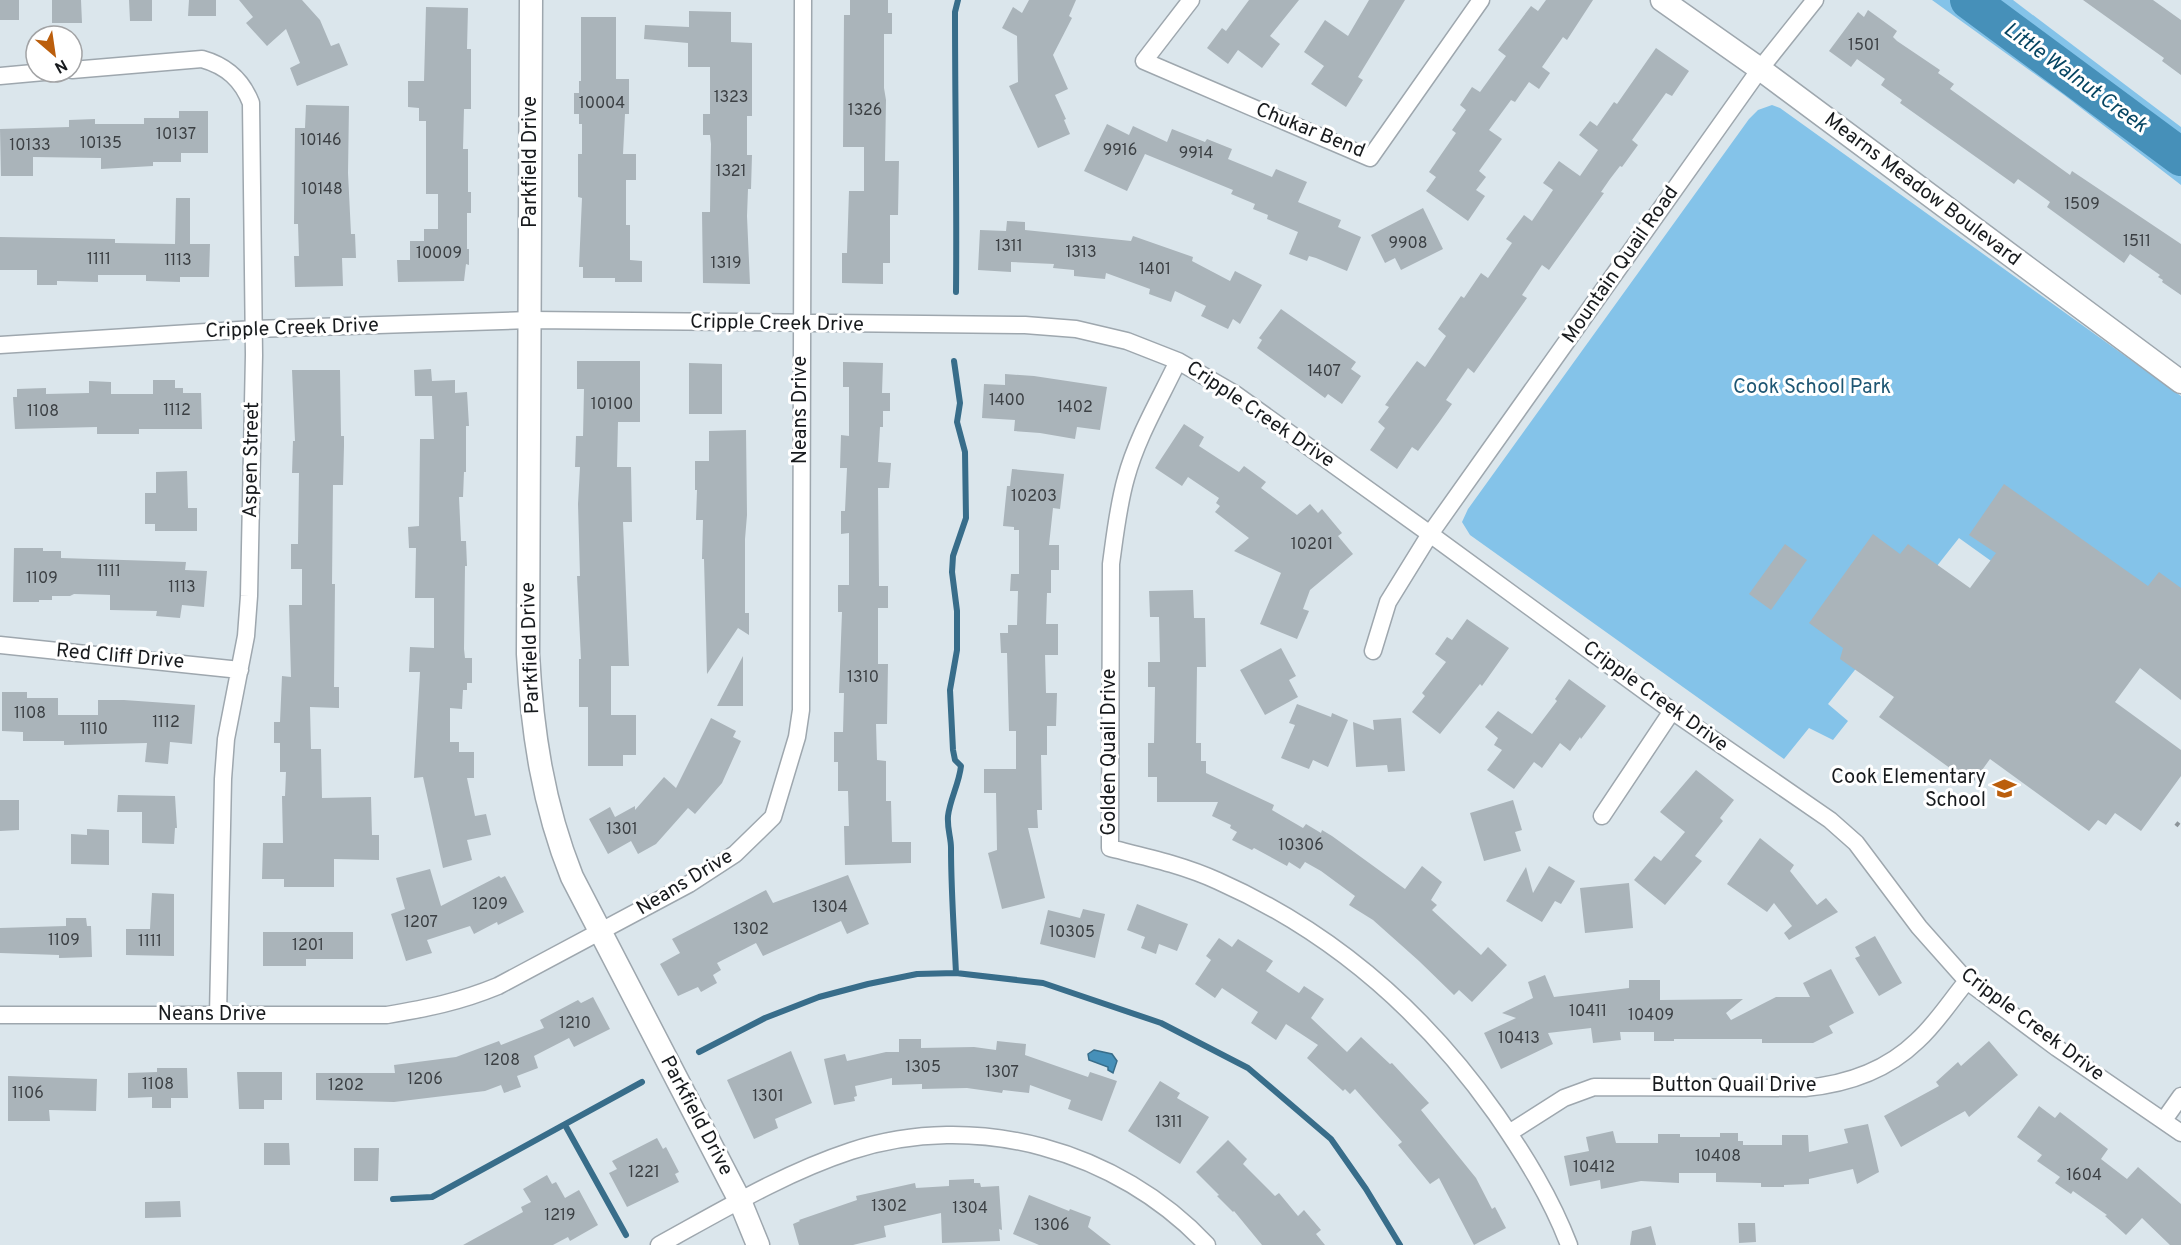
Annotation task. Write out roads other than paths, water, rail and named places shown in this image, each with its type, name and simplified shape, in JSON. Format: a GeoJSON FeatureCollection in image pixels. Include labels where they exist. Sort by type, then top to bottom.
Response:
{"type":"FeatureCollection","features":[{"type":"Feature","properties":{"kind":"street","name":"Parkfield Drive"},"geometry":{"type":"LineString","coordinates":[[531,0],[528,654],[534,735],[549,811],[558,843],[572,877],[740,1201],[758,1245]]}},
{"type":"Feature","properties":{"kind":"street","name":"Neans Drive"},"geometry":{"type":"LineString","coordinates":[[0,1014],[387,1015],[433,1008],[466,999],[498,986],[699,878],[735,854],[773,817],[797,737],[801,710],[803,0]]}},
{"type":"Feature","properties":{"kind":"street","name":"Chukar Bend"},"geometry":{"type":"LineString","coordinates":[[1191,0],[1144,61],[1370,158],[1481,0]]}},
{"type":"Feature","properties":{"kind":"street","name":"Mearns Meadow Boulevard"},"geometry":{"type":"LineString","coordinates":[[1662,0],[1760,69],[2181,382]]}},
{"type":"Feature","properties":{"kind":"street","name":"Mountain Quail Road"},"geometry":{"type":"LineString","coordinates":[[1373,651],[1388,602],[1430,534],[1760,69],[1815,0]]}},
{"type":"Feature","properties":{"kind":"street","name":"Aspen Street"},"geometry":{"type":"LineString","coordinates":[[84,69],[202,59],[223,67],[241,82],[252,103],[254,329],[249,596],[240,670],[226,739],[223,779],[218,1015]]}},
{"type":"Feature","properties":{"kind":"street"},"geometry":{"type":"LineString","coordinates":[[0,76],[24,74]]}},
{"type":"Feature","properties":{"kind":"street","name":"Cripple Creek Drive"},"geometry":{"type":"LineString","coordinates":[[0,345],[254,329],[530,320],[1025,325],[1076,329],[1127,341],[1178,361],[1235,394],[1672,711],[1830,820],[1856,843],[1919,927],[1967,981],[2057,1048],[2181,1133]]}},
{"type":"Feature","properties":{"kind":"street","name":"Golden Quail Drive"},"geometry":{"type":"LineString","coordinates":[[1178,361],[1130,467],[1117,518],[1111,564],[1110,848],[1170,863],[1216,880],[1261,901],[1316,934],[1352,960],[1424,1024],[1456,1059],[1509,1133],[1555,1210],[1569,1245]]}},
{"type":"Feature","properties":{"kind":"street","name":"Red Cliff Drive"},"geometry":{"type":"LineString","coordinates":[[0,645],[240,670]]}},
{"type":"Feature","properties":{"kind":"street"},"geometry":{"type":"LineString","coordinates":[[1602,816],[1672,711]]}},
{"type":"Feature","properties":{"kind":"street","name":"Button Quail Drive"},"geometry":{"type":"LineString","coordinates":[[1509,1133],[1563,1098],[1594,1088],[1805,1088],[1849,1081],[1885,1065],[1911,1047],[1967,981]]}},
{"type":"Feature","properties":{"kind":"street"},"geometry":{"type":"LineString","coordinates":[[2164,1120],[2181,1096]]}},
{"type":"Feature","properties":{"kind":"street"},"geometry":{"type":"LineString","coordinates":[[659,1245],[740,1201],[824,1161],[881,1143],[919,1136],[977,1136],[1036,1145],[1095,1164],[1132,1184],[1172,1212],[1207,1245]]}},
{"type":"Feature","properties":{"kind":"waterway"},"geometry":{"type":"LineString","coordinates":[[956,292],[955,12],[958,0]]}},
{"type":"Feature","properties":{"kind":"waterway","name":"Little Walnut Creek"},"geometry":{"type":"LineString","coordinates":[[1969,0],[2181,157]]}},
{"type":"Feature","properties":{"kind":"waterway"},"geometry":{"type":"LineString","coordinates":[[954,361],[960,403],[957,422],[965,452],[966,518],[953,556],[952,572],[957,611],[957,650],[950,690],[953,750],[955,760],[961,766],[948,821],[956,973]]}},
{"type":"Feature","properties":{"kind":"waterway"},"geometry":{"type":"LineString","coordinates":[[699,1052],[765,1018],[819,997],[917,974],[956,973],[1043,983],[1161,1023],[1248,1068],[1331,1139],[1366,1189],[1400,1245]]}},
{"type":"Feature","properties":{"kind":"waterway"},"geometry":{"type":"LineString","coordinates":[[393,1199],[432,1197],[642,1082]]}},
{"type":"Feature","properties":{"kind":"waterway"},"geometry":{"type":"LineString","coordinates":[[565,1125],[626,1235]]}},
{"type":"Feature","properties":{"kind":"place","name":"Cook Elementary School"},"geometry":{"type":"Point","coordinates":[2004,789]}},
{"type":"Feature","properties":{"kind":"park label","name":"Cook School Park"},"geometry":{"type":"Point","coordinates":[1812,388]}}]}
